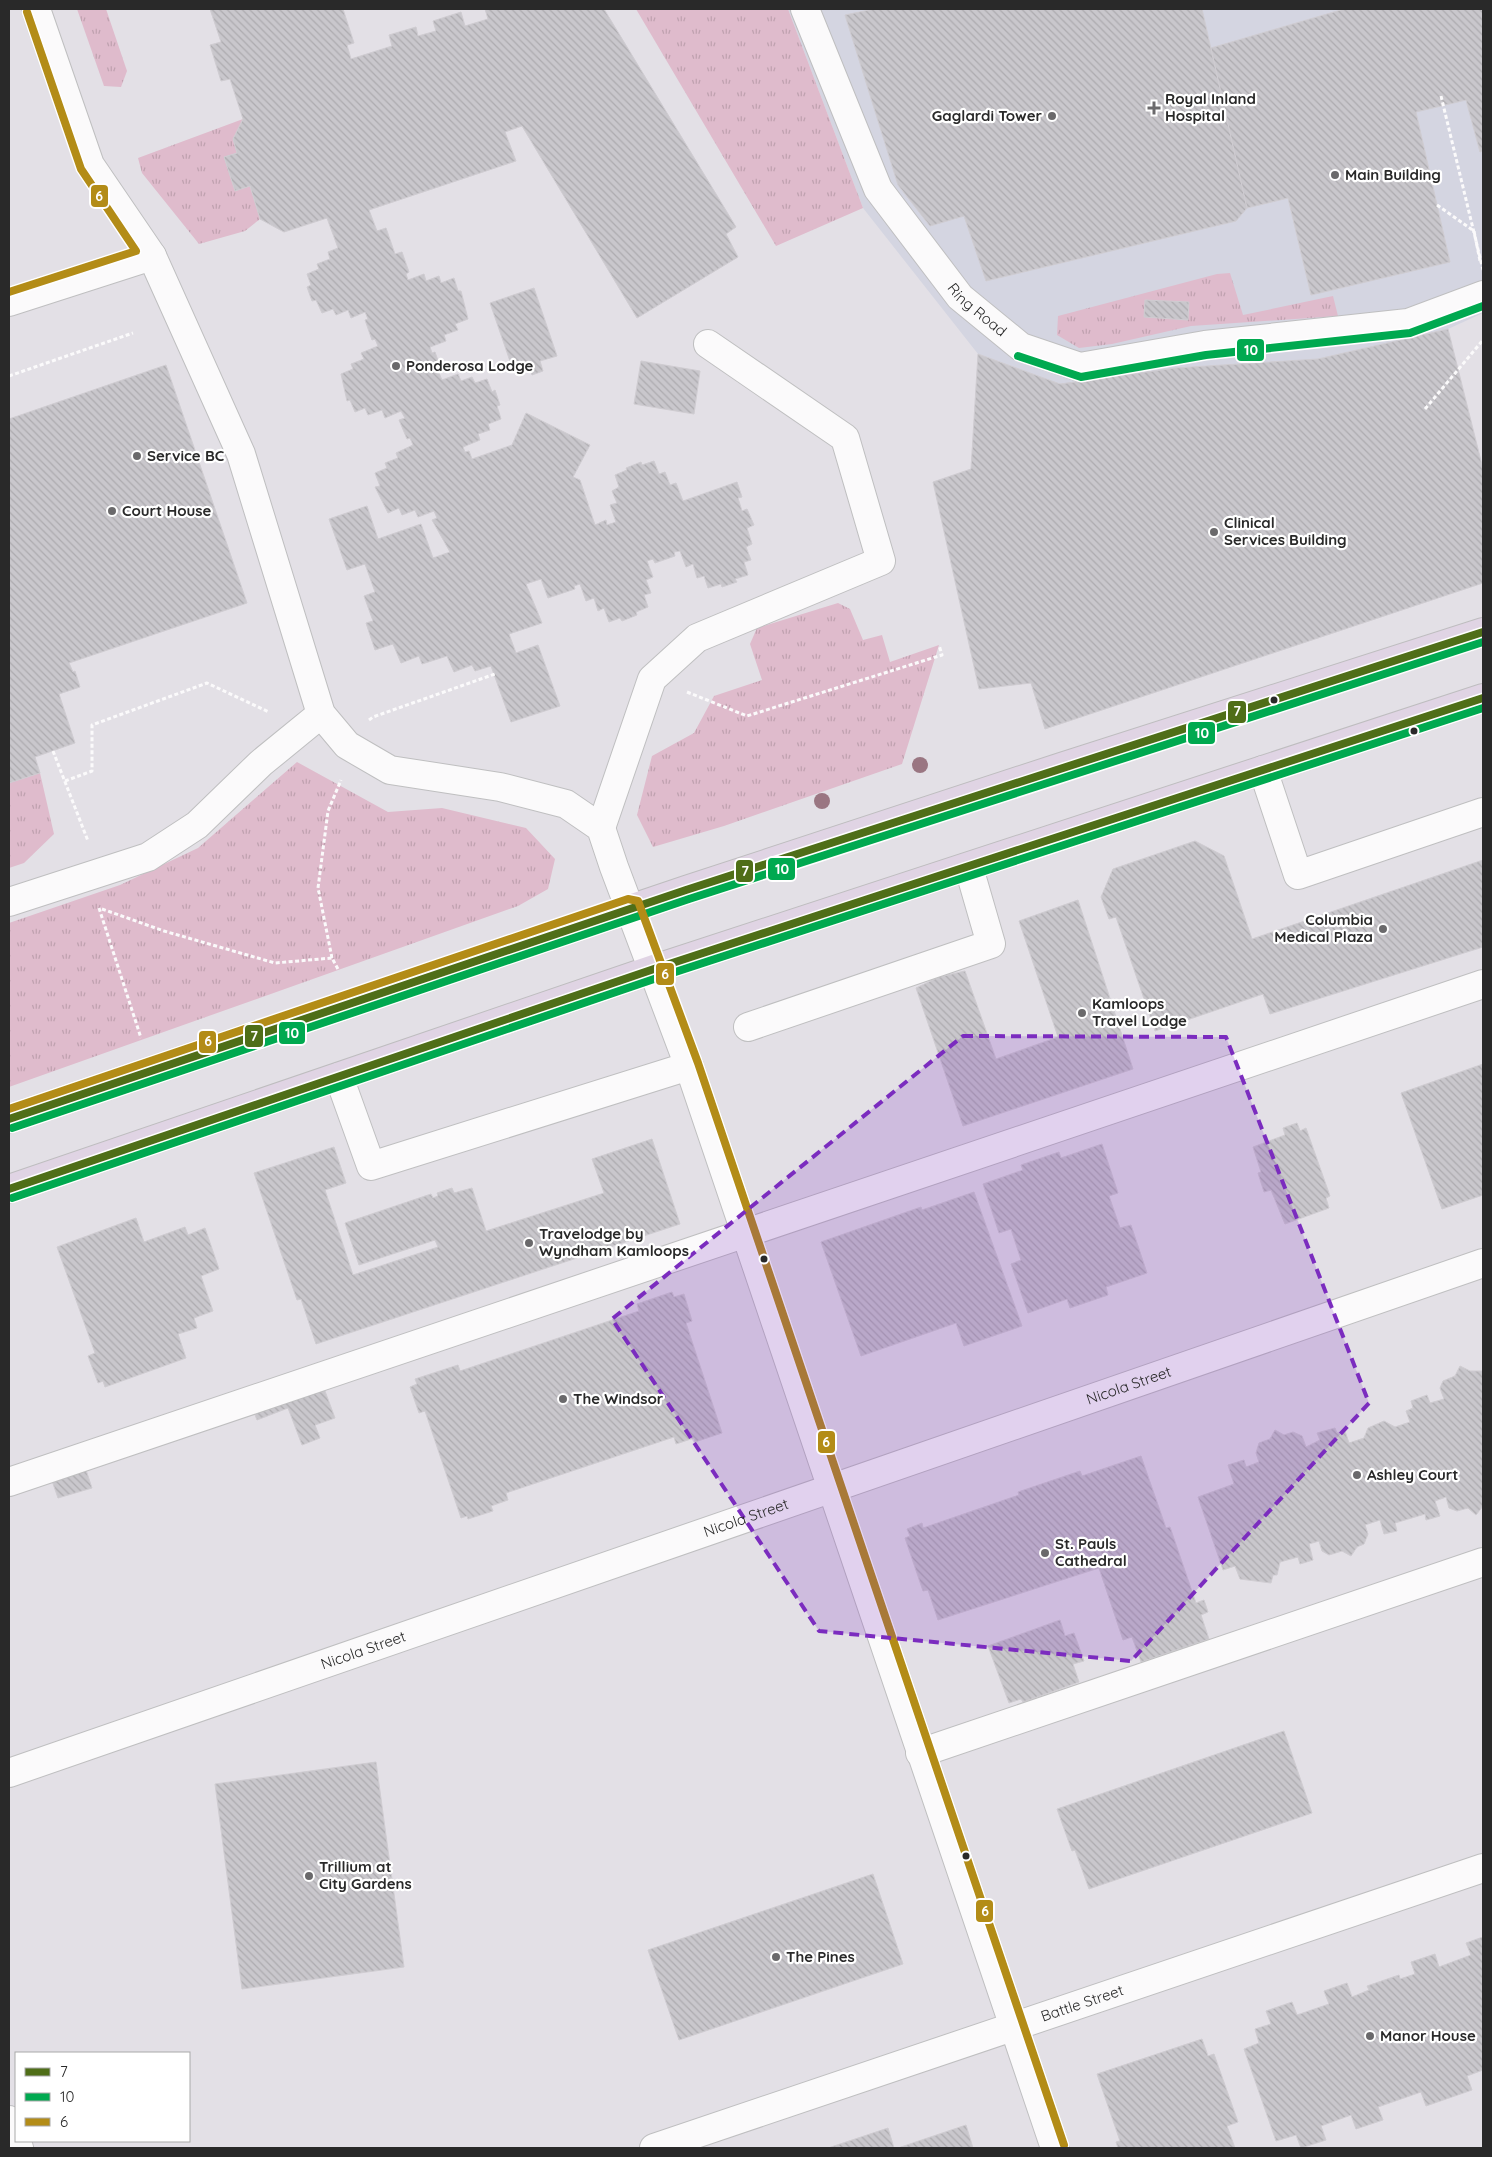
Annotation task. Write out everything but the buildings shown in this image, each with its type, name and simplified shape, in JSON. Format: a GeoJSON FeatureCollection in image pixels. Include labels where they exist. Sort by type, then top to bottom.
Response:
{"type":"FeatureCollection","features":[{"type":"Feature","properties":{"kind":"main road"},"geometry":{"type":"LineString","coordinates":[[9,1119],[630,908],[1483,632]]}},
{"type":"Feature","properties":{"kind":"main road"},"geometry":{"type":"LineString","coordinates":[[9,1189],[654,969],[969,868],[1483,698]]}},
{"type":"Feature","properties":{"kind":"street"},"geometry":{"type":"LineString","coordinates":[[36,9],[90,165],[152,256],[241,454],[321,714],[347,745],[390,770],[500,787],[566,804],[601,828],[689,1066],[1055,2148]]}},
{"type":"Feature","properties":{"kind":"street","name":"Ring Road"},"geometry":{"type":"LineString","coordinates":[[805,9],[878,189],[960,297],[1022,347],[1080,367],[1205,345],[1408,323],[1483,295]]}},
{"type":"Feature","properties":{"kind":"street"},"geometry":{"type":"LineString","coordinates":[[9,302],[152,256]]}},
{"type":"Feature","properties":{"kind":"street"},"geometry":{"type":"LineString","coordinates":[[601,828],[652,679],[697,638],[881,561],[845,438],[708,344]]}},
{"type":"Feature","properties":{"kind":"street"},"geometry":{"type":"LineString","coordinates":[[9,902],[148,857],[197,825],[261,763],[321,714]]}},
{"type":"Feature","properties":{"kind":"street"},"geometry":{"type":"LineString","coordinates":[[1263,770],[1298,875],[1483,812]]}},
{"type":"Feature","properties":{"kind":"street"},"geometry":{"type":"LineString","coordinates":[[748,1027],[991,944],[969,868]]}},
{"type":"Feature","properties":{"kind":"street"},"geometry":{"type":"LineString","coordinates":[[9,1482],[1483,984]]}},
{"type":"Feature","properties":{"kind":"street"},"geometry":{"type":"LineString","coordinates":[[339,1077],[371,1166],[689,1066]]}},
{"type":"Feature","properties":{"kind":"street","name":"Nicola Street"},"geometry":{"type":"LineString","coordinates":[[9,1773],[831,1487],[1483,1263]]}},
{"type":"Feature","properties":{"kind":"street"},"geometry":{"type":"LineString","coordinates":[[920,1753],[1483,1562]]}},
{"type":"Feature","properties":{"kind":"street","name":"Battle Street"},"geometry":{"type":"LineString","coordinates":[[654,2148],[1483,1868]]}},
{"type":"Feature","properties":{"kind":"street"},"geometry":{"type":"LineString","coordinates":[[9,2120],[15,2137]]}},
{"type":"Feature","properties":{"kind":"path"},"geometry":{"type":"LineString","coordinates":[[1441,96],[1483,270]]}},
{"type":"Feature","properties":{"kind":"path"},"geometry":{"type":"LineString","coordinates":[[1437,204],[1474,231],[1483,278]]}},
{"type":"Feature","properties":{"kind":"path"},"geometry":{"type":"LineString","coordinates":[[9,376],[133,333]]}},
{"type":"Feature","properties":{"kind":"path"},"geometry":{"type":"LineString","coordinates":[[1425,408],[1483,340]]}},
{"type":"Feature","properties":{"kind":"path"},"geometry":{"type":"LineString","coordinates":[[652,679],[747,716],[942,656],[939,645]]}},
{"type":"Feature","properties":{"kind":"path"},"geometry":{"type":"LineString","coordinates":[[372,717],[495,674]]}},
{"type":"Feature","properties":{"kind":"path"},"geometry":{"type":"LineString","coordinates":[[65,781],[92,771],[92,725],[207,683],[271,712]]}},
{"type":"Feature","properties":{"kind":"path"},"geometry":{"type":"LineString","coordinates":[[53,751],[90,848]]}},
{"type":"Feature","properties":{"kind":"path"},"geometry":{"type":"LineString","coordinates":[[343,775],[328,811],[318,888],[332,958],[345,981],[353,1002]]}},
{"type":"Feature","properties":{"kind":"path"},"geometry":{"type":"LineString","coordinates":[[96,899],[144,1046]]}},
{"type":"Feature","properties":{"kind":"path"},"geometry":{"type":"LineString","coordinates":[[99,908],[164,931],[275,963],[332,958]]}},
{"type":"Feature","properties":{"kind":"highlighted area"},"geometry":{"type":"Polygon","coordinates":[[[963,1036],[1226,1037],[1369,1403],[1131,1661],[819,1631],[612,1319],[963,1036]]]}},
{"type":"Feature","properties":{"kind":"shaded area","name":"Royal Inland Hospital"},"geometry":{"type":"Polygon","coordinates":[[[788,9],[1483,9],[1483,313],[1448,329],[1318,359],[1060,384],[978,354],[863,208],[788,9]]]}},
{"type":"Feature","properties":{"kind":"green space"},"geometry":{"type":"Polygon","coordinates":[[[77,9],[106,9],[127,71],[121,87],[104,86],[77,9]]]}},
{"type":"Feature","properties":{"kind":"green space"},"geometry":{"type":"Polygon","coordinates":[[[636,9],[788,9],[863,208],[776,246],[636,9]]]}},
{"type":"Feature","properties":{"kind":"green space"},"geometry":{"type":"Polygon","coordinates":[[[243,119],[233,139],[237,153],[224,157],[235,191],[250,186],[260,219],[245,231],[199,244],[142,173],[138,158],[243,119]]]}},
{"type":"Feature","properties":{"kind":"green space"},"geometry":{"type":"Polygon","coordinates":[[[1230,273],[1243,315],[1333,296],[1338,316],[1191,326],[1112,344],[1079,348],[1057,335],[1058,316],[1217,274],[1230,273]]]}},
{"type":"Feature","properties":{"kind":"green space"},"geometry":{"type":"Polygon","coordinates":[[[838,603],[850,609],[863,640],[882,635],[890,662],[939,645],[902,764],[724,826],[653,847],[637,815],[652,756],[694,733],[714,696],[762,680],[750,644],[757,628],[838,603]]]}},
{"type":"Feature","properties":{"kind":"green space"},"geometry":{"type":"Polygon","coordinates":[[[297,762],[388,812],[442,808],[526,828],[555,859],[548,889],[518,906],[9,1087],[9,923],[120,885],[198,848],[297,762]]]}},
{"type":"Feature","properties":{"kind":"green space"},"geometry":{"type":"Polygon","coordinates":[[[40,773],[54,834],[24,863],[9,868],[9,783],[40,773]]]}},
{"type":"Feature","properties":{"kind":"transit line","name":"6"},"geometry":{"type":"LineString","coordinates":[[9,292],[136,251],[81,169],[27,12]]}},
{"type":"Feature","properties":{"kind":"transit line","name":"10"},"geometry":{"type":"LineString","coordinates":[[1018,356],[1081,377],[1206,355],[1410,333],[1483,306]]}},
{"type":"Feature","properties":{"kind":"transit line","name":"7"},"geometry":{"type":"LineString","coordinates":[[9,1119],[686,890],[1483,632]]}},
{"type":"Feature","properties":{"kind":"transit line","name":"10"},"geometry":{"type":"LineString","coordinates":[[12,1128],[689,899],[1483,642]]}},
{"type":"Feature","properties":{"kind":"transit line","name":"7"},"geometry":{"type":"LineString","coordinates":[[9,1189],[654,969],[1483,698]]}},
{"type":"Feature","properties":{"kind":"transit line","name":"10"},"geometry":{"type":"LineString","coordinates":[[12,1198],[657,978],[1483,708]]}},
{"type":"Feature","properties":{"kind":"transit line","name":"6"},"geometry":{"type":"LineString","coordinates":[[9,1109],[628,899],[638,901],[698,1063],[1064,2145]]}},
{"type":"Feature","properties":{"kind":"place","name":"Royal Inland Hospital"},"geometry":{"type":"Point","coordinates":[1154,108]}},
{"type":"Feature","properties":{"kind":"place","name":"Gaglardi Tower"},"geometry":{"type":"Point","coordinates":[1052,116]}},
{"type":"Feature","properties":{"kind":"place","name":"Main Building"},"geometry":{"type":"Point","coordinates":[1335,175]}},
{"type":"Feature","properties":{"kind":"place","name":"Ponderosa Lodge"},"geometry":{"type":"Point","coordinates":[396,366]}},
{"type":"Feature","properties":{"kind":"place","name":"Service BC"},"geometry":{"type":"Point","coordinates":[137,456]}},
{"type":"Feature","properties":{"kind":"place","name":"Court House"},"geometry":{"type":"Point","coordinates":[112,511]}},
{"type":"Feature","properties":{"kind":"place","name":"Clinical Services Building"},"geometry":{"type":"Point","coordinates":[1214,532]}},
{"type":"Feature","properties":{"kind":"place","name":"Columbia Medical Plaza"},"geometry":{"type":"Point","coordinates":[1383,929]}},
{"type":"Feature","properties":{"kind":"place","name":"Kamloops Travel Lodge"},"geometry":{"type":"Point","coordinates":[1082,1013]}},
{"type":"Feature","properties":{"kind":"place","name":"Travelodge by Wyndham Kamloops"},"geometry":{"type":"Point","coordinates":[529,1243]}},
{"type":"Feature","properties":{"kind":"place","name":"The Windsor"},"geometry":{"type":"Point","coordinates":[563,1399]}},
{"type":"Feature","properties":{"kind":"place","name":"Ashley Court"},"geometry":{"type":"Point","coordinates":[1357,1475]}},
{"type":"Feature","properties":{"kind":"place","name":"St. Pauls Cathedral"},"geometry":{"type":"Point","coordinates":[1045,1553]}},
{"type":"Feature","properties":{"kind":"place","name":"Trillium at City Gardens"},"geometry":{"type":"Point","coordinates":[309,1876]}},
{"type":"Feature","properties":{"kind":"place","name":"The Pines"},"geometry":{"type":"Point","coordinates":[776,1957]}},
{"type":"Feature","properties":{"kind":"place","name":"Manor House"},"geometry":{"type":"Point","coordinates":[1370,2036]}}]}
